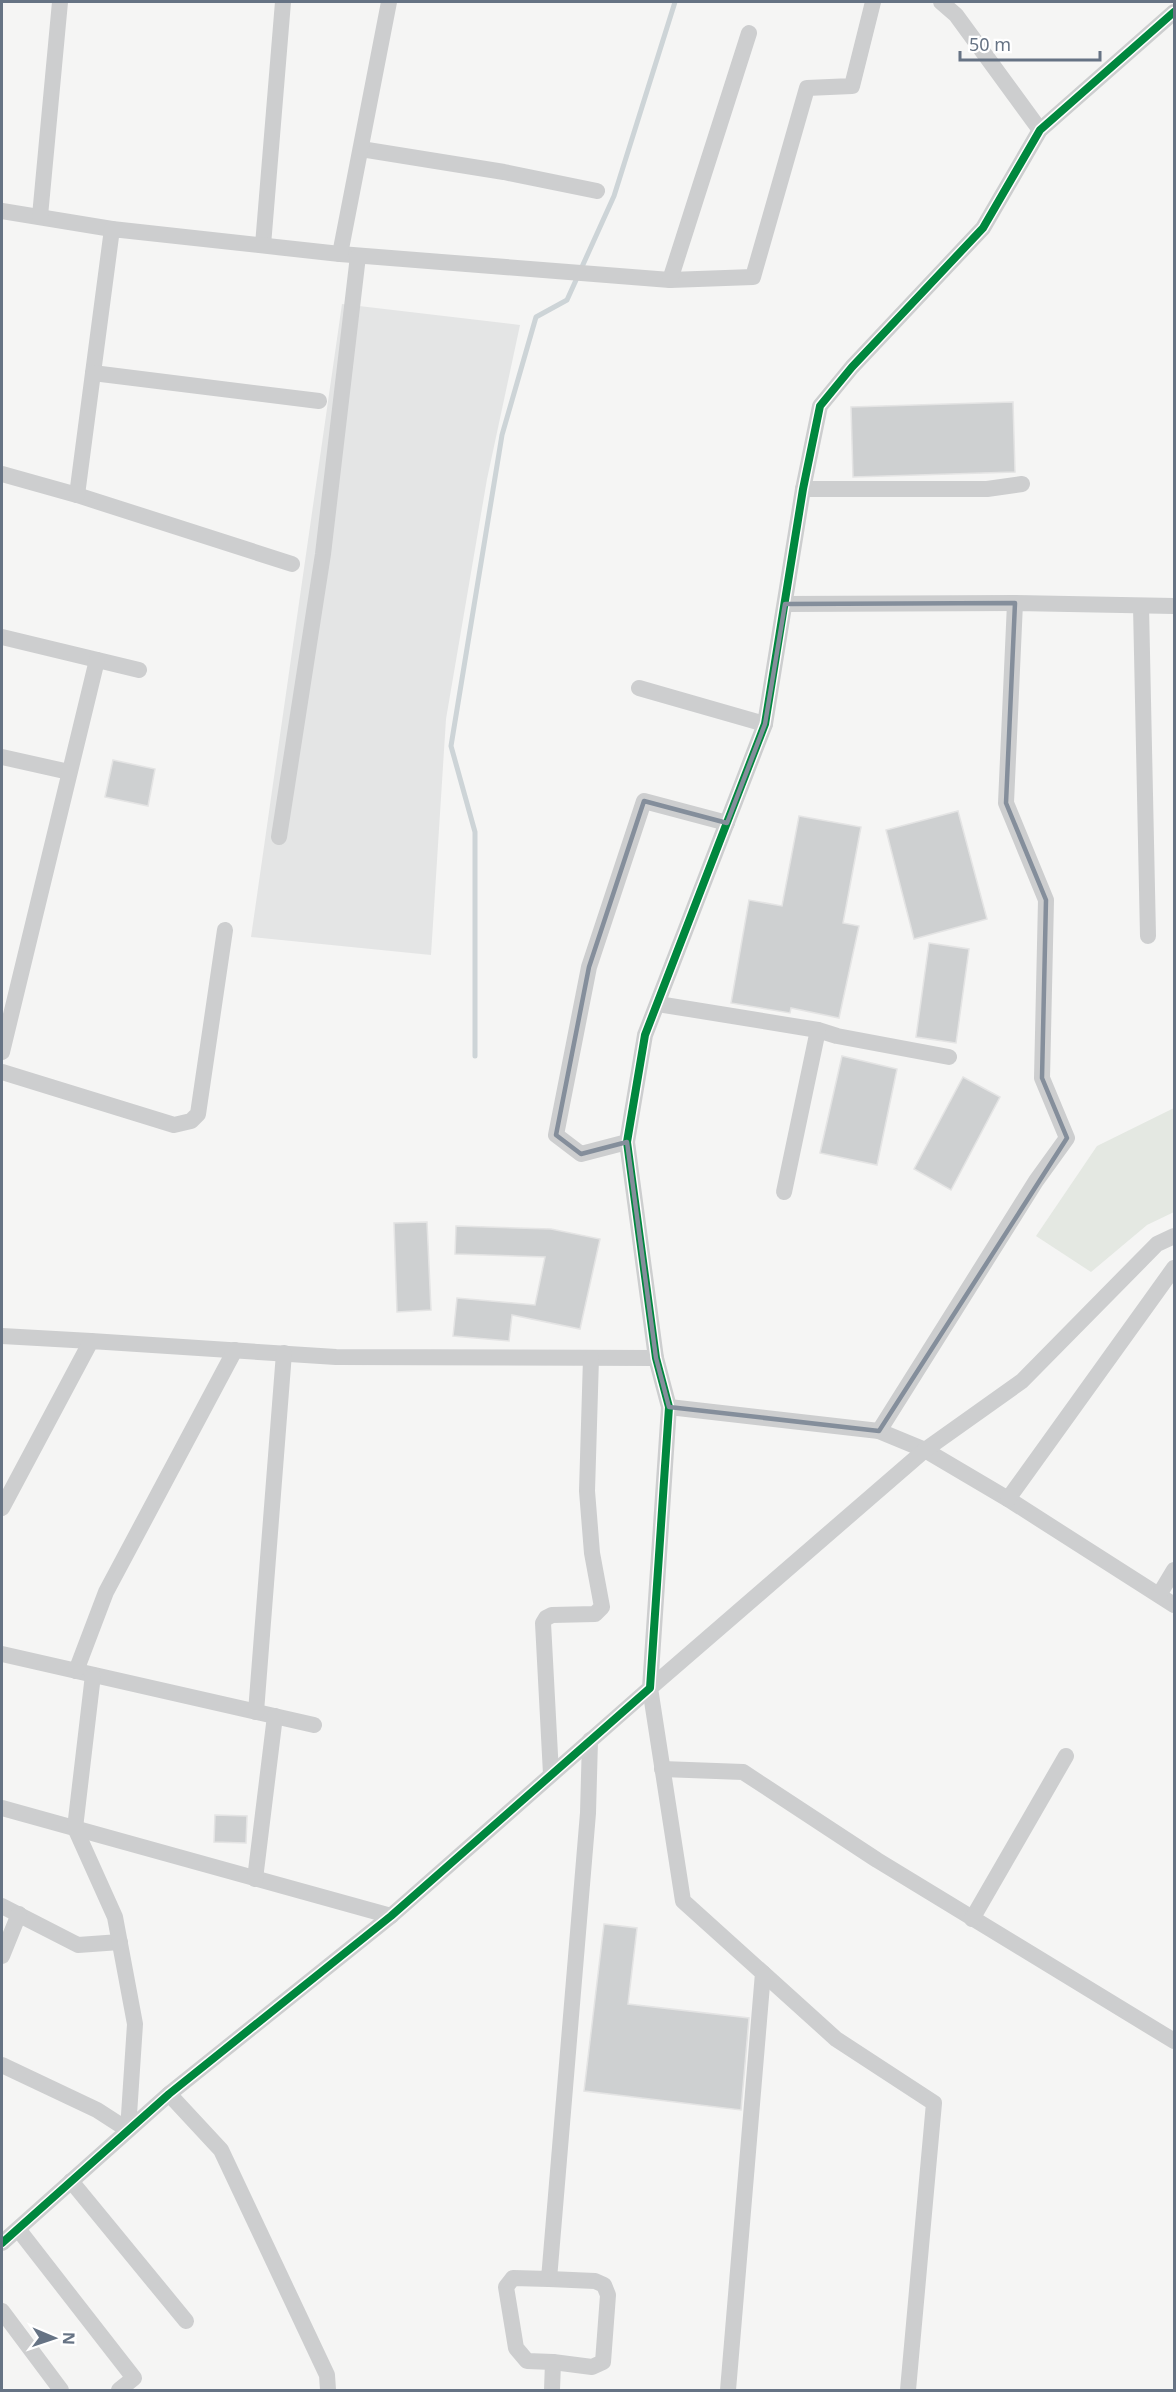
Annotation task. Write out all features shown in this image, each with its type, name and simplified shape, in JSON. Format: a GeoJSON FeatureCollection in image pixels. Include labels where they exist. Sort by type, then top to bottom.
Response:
{"type":"FeatureCollection","features":[{"type":"Feature","properties":{"kind":"street"},"geometry":{"type":"LineString","coordinates":[[40,216],[60,2]]}},
{"type":"Feature","properties":{"kind":"street"},"geometry":{"type":"LineString","coordinates":[[263,245],[283,2]]}},
{"type":"Feature","properties":{"kind":"street"},"geometry":{"type":"LineString","coordinates":[[340,254],[389,2]]}},
{"type":"Feature","properties":{"kind":"street"},"geometry":{"type":"LineString","coordinates":[[2,211],[112,229],[340,254],[670,280],[753,277],[807,88],[852,86],[873,2]]}},
{"type":"Feature","properties":{"kind":"street"},"geometry":{"type":"LineString","coordinates":[[941,2],[958,8],[1040,130]]}},
{"type":"Feature","properties":{"kind":"street"},"geometry":{"type":"LineString","coordinates":[[908,2391],[934,2103],[836,2039],[683,1901],[650,1688],[669,1407],[656,1358],[627,1142],[645,1035],[765,724],[803,489],[820,406],[852,367],[983,228],[1040,130],[1174,12]]}},
{"type":"Feature","properties":{"kind":"street"},"geometry":{"type":"LineString","coordinates":[[670,280],[749,33]]}},
{"type":"Feature","properties":{"kind":"street"},"geometry":{"type":"LineString","coordinates":[[361,149],[504,172],[597,191]]}},
{"type":"Feature","properties":{"kind":"street"},"geometry":{"type":"LineString","coordinates":[[77,495],[112,229]]}},
{"type":"Feature","properties":{"kind":"street"},"geometry":{"type":"LineString","coordinates":[[279,837],[322,554],[358,255]]}},
{"type":"Feature","properties":{"kind":"street"},"geometry":{"type":"LineString","coordinates":[[93,373],[319,401]]}},
{"type":"Feature","properties":{"kind":"street"},"geometry":{"type":"LineString","coordinates":[[2,474],[77,495],[292,564]]}},
{"type":"Feature","properties":{"kind":"street"},"geometry":{"type":"LineString","coordinates":[[803,489],[987,489],[1022,484]]}},
{"type":"Feature","properties":{"kind":"street"},"geometry":{"type":"LineString","coordinates":[[784,604],[1015,603],[1174,606]]}},
{"type":"Feature","properties":{"kind":"street"},"geometry":{"type":"LineString","coordinates":[[879,1431],[1036,1181],[1067,1138],[1042,1078],[1046,900],[1006,803],[1015,603]]}},
{"type":"Feature","properties":{"kind":"street"},"geometry":{"type":"LineString","coordinates":[[1141,606],[1148,936]]}},
{"type":"Feature","properties":{"kind":"street"},"geometry":{"type":"LineString","coordinates":[[2,637],[139,670]]}},
{"type":"Feature","properties":{"kind":"street"},"geometry":{"type":"LineString","coordinates":[[2,1052],[97,660]]}},
{"type":"Feature","properties":{"kind":"street"},"geometry":{"type":"LineString","coordinates":[[639,688],[765,724]]}},
{"type":"Feature","properties":{"kind":"street"},"geometry":{"type":"LineString","coordinates":[[2,757],[69,772]]}},
{"type":"Feature","properties":{"kind":"street"},"geometry":{"type":"LineString","coordinates":[[627,1142],[581,1154],[556,1135],[589,967],[644,801],[727,823]]}},
{"type":"Feature","properties":{"kind":"street"},"geometry":{"type":"LineString","coordinates":[[2,1072],[174,1125],[191,1121],[198,1114],[225,930]]}},
{"type":"Feature","properties":{"kind":"street"},"geometry":{"type":"LineString","coordinates":[[658,1004],[818,1030],[837,1036],[949,1057]]}},
{"type":"Feature","properties":{"kind":"street"},"geometry":{"type":"LineString","coordinates":[[784,1192],[818,1030]]}},
{"type":"Feature","properties":{"kind":"street"},"geometry":{"type":"LineString","coordinates":[[2,2243],[168,2094],[391,1916],[925,1450],[1022,1382],[1158,1244],[1174,1236]]}},
{"type":"Feature","properties":{"kind":"street"},"geometry":{"type":"LineString","coordinates":[[1008,1499],[1174,1268]]}},
{"type":"Feature","properties":{"kind":"street"},"geometry":{"type":"LineString","coordinates":[[2,1336],[336,1357],[656,1358]]}},
{"type":"Feature","properties":{"kind":"street"},"geometry":{"type":"LineString","coordinates":[[2,1509],[91,1341]]}},
{"type":"Feature","properties":{"kind":"street"},"geometry":{"type":"LineString","coordinates":[[76,1671],[106,1592],[235,1350]]}},
{"type":"Feature","properties":{"kind":"street"},"geometry":{"type":"LineString","coordinates":[[256,1712],[284,1353]]}},
{"type":"Feature","properties":{"kind":"street"},"geometry":{"type":"LineString","coordinates":[[551,1774],[543,1623],[552,1615],[596,1614],[602,1607],[592,1553],[587,1491],[591,1358]]}},
{"type":"Feature","properties":{"kind":"street"},"geometry":{"type":"LineString","coordinates":[[669,1407],[879,1431],[925,1450],[1008,1499],[1174,1605]]}},
{"type":"Feature","properties":{"kind":"street"},"geometry":{"type":"LineString","coordinates":[[1159,1595],[1174,1569]]}},
{"type":"Feature","properties":{"kind":"street"},"geometry":{"type":"LineString","coordinates":[[2,1654],[314,1725]]}},
{"type":"Feature","properties":{"kind":"street"},"geometry":{"type":"LineString","coordinates":[[93,1675],[75,1828],[115,1917],[135,2024],[128,2130]]}},
{"type":"Feature","properties":{"kind":"street"},"geometry":{"type":"LineString","coordinates":[[255,1879],[274,1716]]}},
{"type":"Feature","properties":{"kind":"street"},"geometry":{"type":"LineString","coordinates":[[549,2279],[588,1813],[590,1740]]}},
{"type":"Feature","properties":{"kind":"street"},"geometry":{"type":"LineString","coordinates":[[972,1918],[1066,1756]]}},
{"type":"Feature","properties":{"kind":"street"},"geometry":{"type":"LineString","coordinates":[[662,1769],[743,1772],[877,1860],[1174,2041]]}},
{"type":"Feature","properties":{"kind":"street"},"geometry":{"type":"LineString","coordinates":[[2,1808],[391,1916]]}},
{"type":"Feature","properties":{"kind":"street"},"geometry":{"type":"LineString","coordinates":[[2,1906],[78,1945],[120,1942]]}},
{"type":"Feature","properties":{"kind":"street"},"geometry":{"type":"LineString","coordinates":[[2,1956],[19,1914]]}},
{"type":"Feature","properties":{"kind":"street"},"geometry":{"type":"LineString","coordinates":[[728,2391],[763,1972]]}},
{"type":"Feature","properties":{"kind":"street"},"geometry":{"type":"LineString","coordinates":[[2,2065],[97,2110],[128,2130]]}},
{"type":"Feature","properties":{"kind":"street"},"geometry":{"type":"LineString","coordinates":[[168,2094],[221,2150],[327,2375],[328,2391]]}},
{"type":"Feature","properties":{"kind":"street"},"geometry":{"type":"LineString","coordinates":[[71,2181],[186,2321]]}},
{"type":"Feature","properties":{"kind":"street"},"geometry":{"type":"LineString","coordinates":[[18,2229],[134,2378],[119,2391]]}},
{"type":"Feature","properties":{"kind":"street"},"geometry":{"type":"LineString","coordinates":[[513,2278],[549,2279],[595,2281],[604,2285],[608,2295],[603,2362],[592,2367],[527,2361],[520,2355],[516,2348],[506,2288],[513,2278]]}},
{"type":"Feature","properties":{"kind":"street"},"geometry":{"type":"LineString","coordinates":[[2,2311],[61,2391]]}},
{"type":"Feature","properties":{"kind":"street"},"geometry":{"type":"LineString","coordinates":[[552,2391],[553,2362]]}},
{"type":"Feature","properties":{"kind":"highlighted area"},"geometry":{"type":"Polygon","coordinates":[[[1015,603],[1006,803],[1046,900],[1042,1078],[1067,1138],[879,1431],[669,1407],[656,1358],[627,1142],[581,1154],[556,1135],[589,967],[644,801],[727,823],[765,724],[785,604],[1015,603]]]}},
{"type":"Feature","properties":{"kind":"shaded area"},"geometry":{"type":"Polygon","coordinates":[[[342,304],[520,325],[487,479],[446,719],[431,955],[251,937],[342,304]]]}},
{"type":"Feature","properties":{"kind":"shaded area"},"geometry":{"type":"Polygon","coordinates":[[[1174,1108],[1174,1212],[1147,1225],[1091,1272],[1036,1236],[1097,1146],[1174,1108]]]}},
{"type":"Feature","properties":{"kind":"building"},"geometry":{"type":"Polygon","coordinates":[[[1013,402],[1015,472],[853,477],[851,407],[1013,402]]]}},
{"type":"Feature","properties":{"kind":"building"},"geometry":{"type":"Polygon","coordinates":[[[113,760],[155,769],[148,806],[105,797],[113,760]]]}},
{"type":"Feature","properties":{"kind":"building"},"geometry":{"type":"Polygon","coordinates":[[[958,811],[987,919],[914,939],[886,830],[958,811]]]}},
{"type":"Feature","properties":{"kind":"building"},"geometry":{"type":"Polygon","coordinates":[[[799,816],[861,827],[843,923],[859,926],[839,1018],[791,1008],[790,1013],[731,1003],[749,900],[782,906],[799,816]]]}},
{"type":"Feature","properties":{"kind":"building"},"geometry":{"type":"Polygon","coordinates":[[[929,943],[969,949],[956,1043],[916,1037],[929,943]]]}},
{"type":"Feature","properties":{"kind":"building"},"geometry":{"type":"Polygon","coordinates":[[[842,1056],[897,1069],[877,1165],[820,1153],[842,1056]]]}},
{"type":"Feature","properties":{"kind":"building"},"geometry":{"type":"Polygon","coordinates":[[[963,1077],[1000,1097],[951,1190],[914,1169],[963,1077]]]}},
{"type":"Feature","properties":{"kind":"building"},"geometry":{"type":"Polygon","coordinates":[[[427,1222],[431,1310],[397,1312],[394,1223],[427,1222]]]}},
{"type":"Feature","properties":{"kind":"building"},"geometry":{"type":"Polygon","coordinates":[[[456,1226],[551,1229],[600,1239],[580,1329],[512,1315],[509,1341],[453,1336],[457,1298],[535,1305],[545,1257],[455,1254],[456,1226]]]}},
{"type":"Feature","properties":{"kind":"building"},"geometry":{"type":"Polygon","coordinates":[[[215,1815],[247,1816],[246,1843],[214,1842],[215,1815]]]}},
{"type":"Feature","properties":{"kind":"building"},"geometry":{"type":"Polygon","coordinates":[[[604,1924],[637,1928],[628,2004],[749,2018],[741,2110],[584,2091],[604,1924]]]}},
{"type":"Feature","properties":{"kind":"waterway"},"geometry":{"type":"LineString","coordinates":[[475,1056],[475,832],[451,746],[502,435],[536,317],[567,300],[614,196],[675,2]]}},
{"type":"Feature","properties":{"kind":"cycle path"},"geometry":{"type":"LineString","coordinates":[[2,2243],[169,2094],[391,1916],[650,1688],[669,1407],[656,1358],[627,1142],[645,1035],[765,724],[803,489],[820,406],[852,367],[983,228],[1040,130],[1174,12]]}}]}
